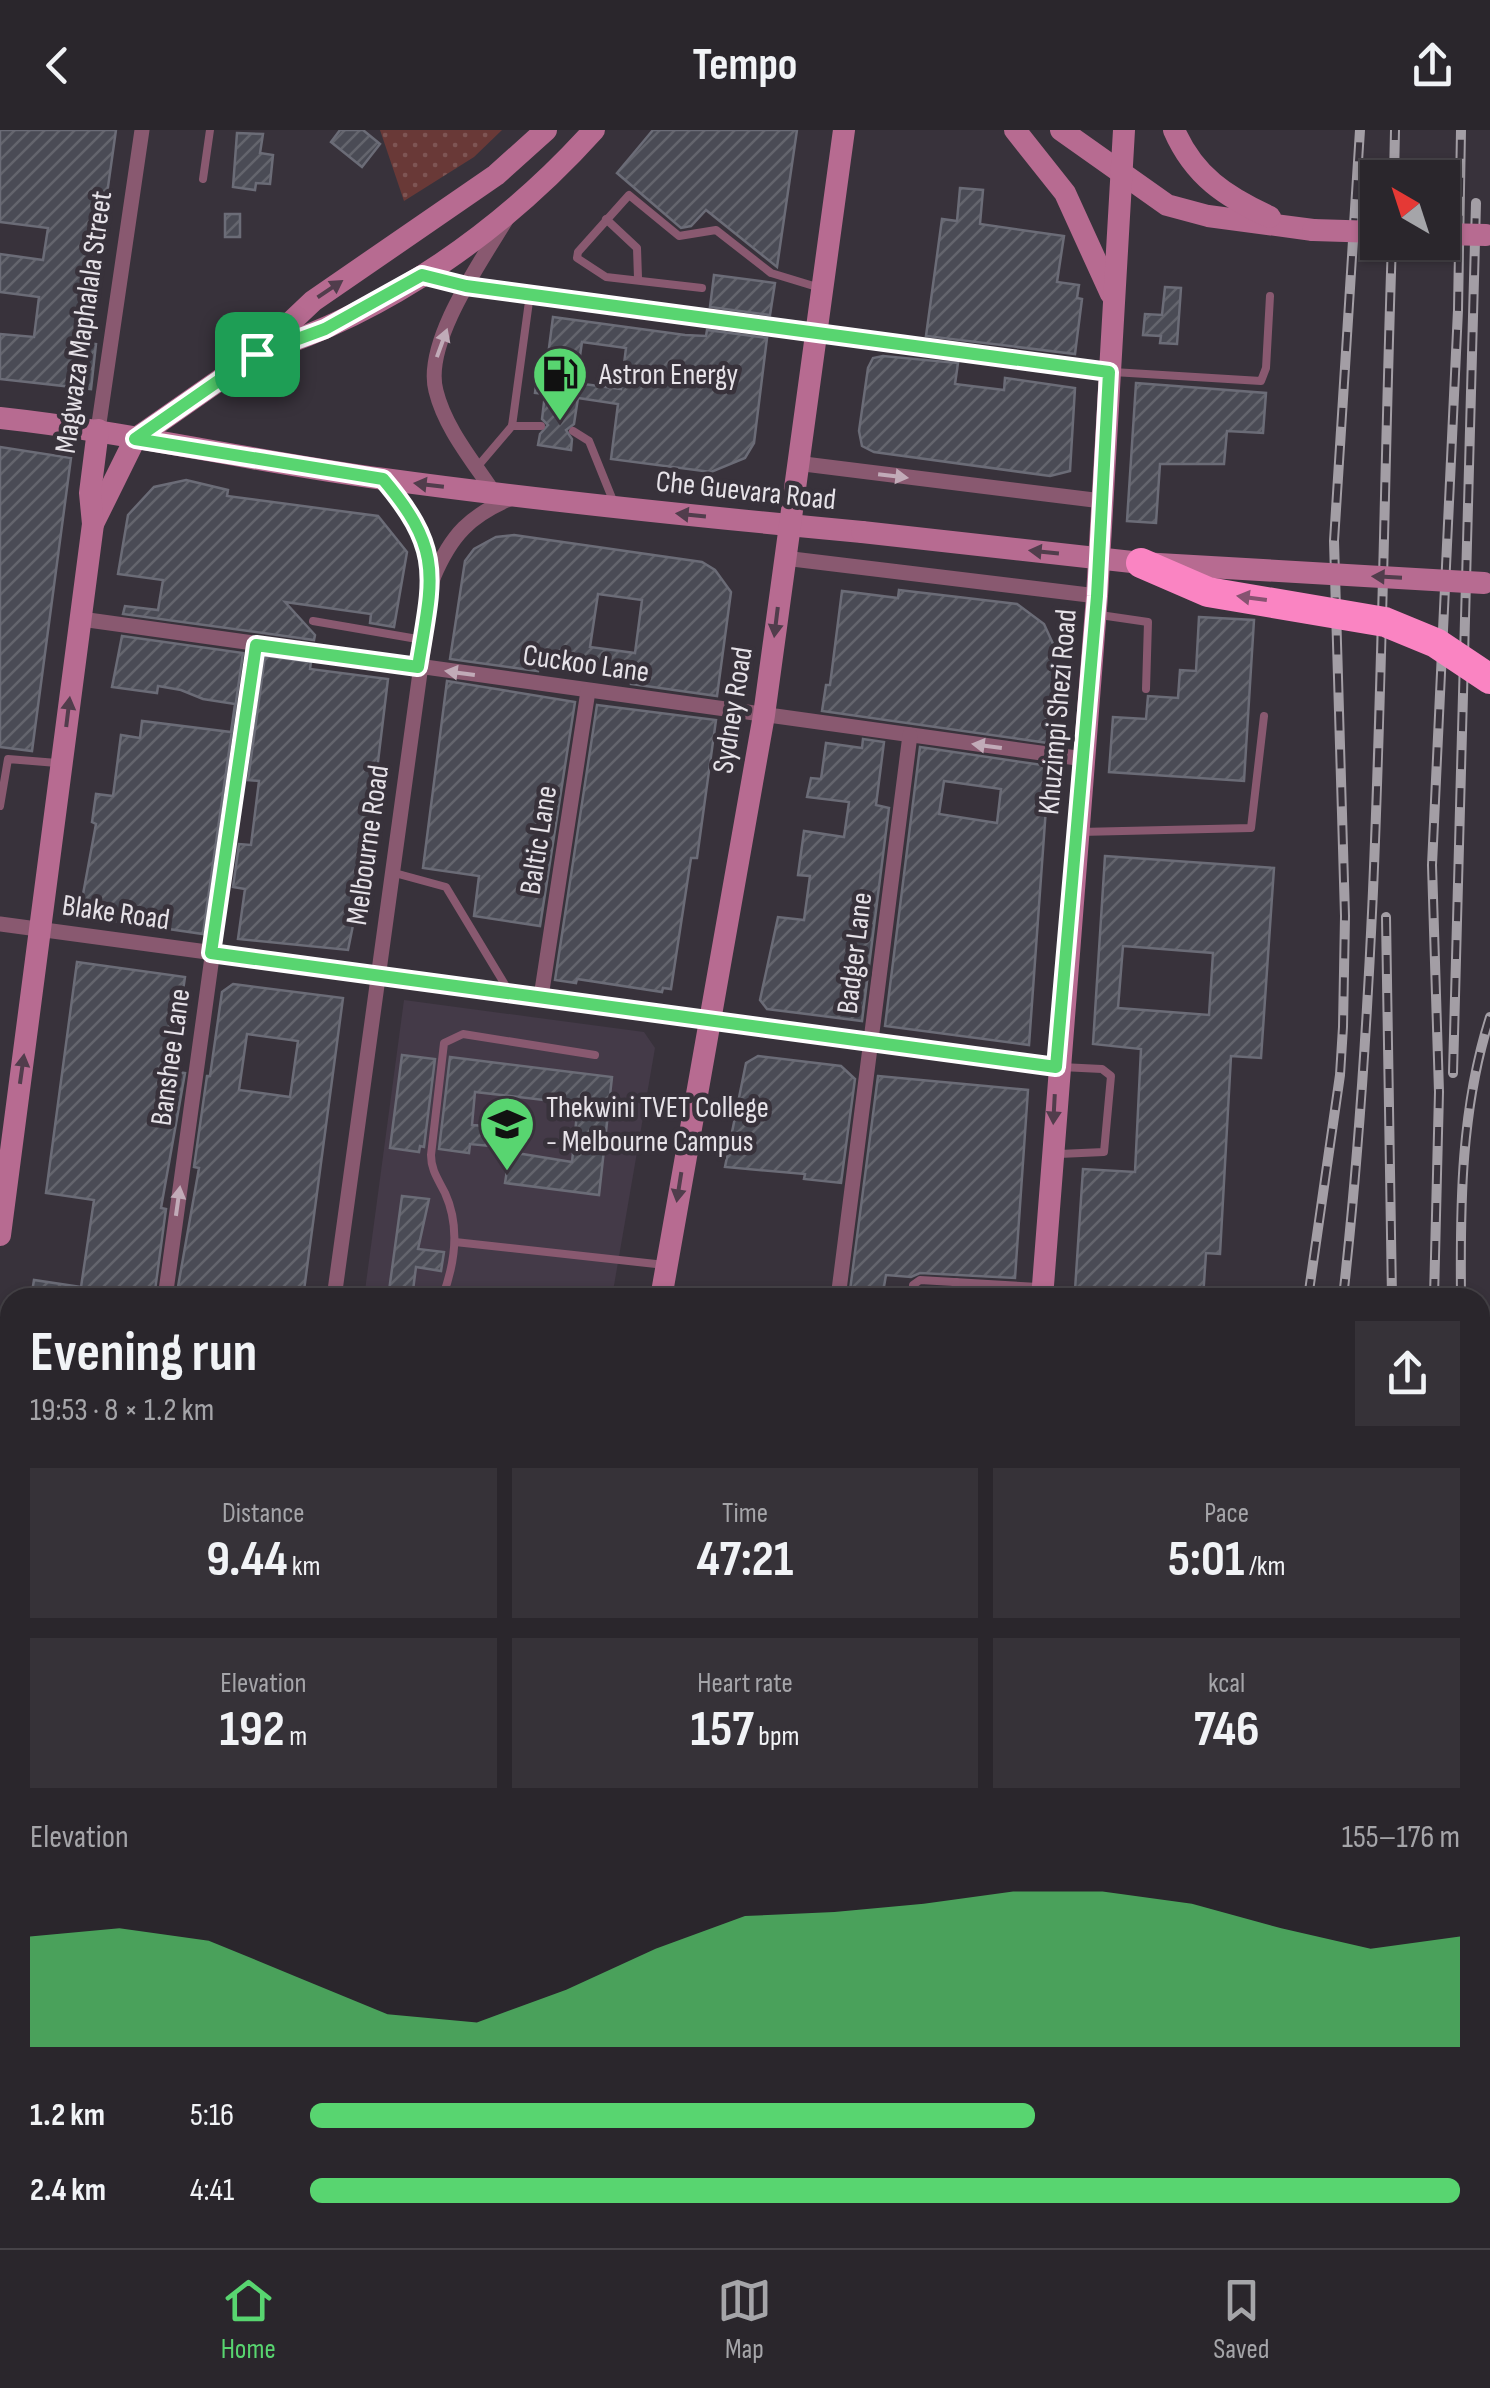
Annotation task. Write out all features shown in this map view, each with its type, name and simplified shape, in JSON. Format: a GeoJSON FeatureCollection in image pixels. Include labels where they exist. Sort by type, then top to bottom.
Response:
{"type":"FeatureCollection","features":[{"type":"Feature","properties":{"kind":"highway"},"geometry":{"type":"LineString","coordinates":[[1141,564],[1208,592],[1385,622],[1436,644],[1490,678]]}},
{"type":"Feature","properties":{"kind":"main road"},"geometry":{"type":"LineString","coordinates":[[510,214],[549,130]]}},
{"type":"Feature","properties":{"kind":"main road"},"geometry":{"type":"LineString","coordinates":[[257,354],[313,300],[496,175],[549,130]]}},
{"type":"Feature","properties":{"kind":"main road"},"geometry":{"type":"LineString","coordinates":[[257,354],[314,334],[422,275],[510,214],[594,130]]}},
{"type":"Feature","properties":{"kind":"main road","name":"Sydney Road"},"geometry":{"type":"LineString","coordinates":[[663,1288],[764,715],[844,130]]}},
{"type":"Feature","properties":{"kind":"main road"},"geometry":{"type":"LineString","coordinates":[[1016,130],[1065,192],[1112,296]]}},
{"type":"Feature","properties":{"kind":"main road"},"geometry":{"type":"LineString","coordinates":[[1061,130],[1167,205],[1208,216],[1305,229],[1360,231]]}},
{"type":"Feature","properties":{"kind":"main road","name":"Khuzimpi Shezi Road"},"geometry":{"type":"LineString","coordinates":[[1042,1288],[1056,1067],[1096,605],[1124,130]]}},
{"type":"Feature","properties":{"kind":"main road"},"geometry":{"type":"LineString","coordinates":[[1174,130],[1182,149],[1217,190],[1305,229]]}},
{"type":"Feature","properties":{"kind":"main road"},"geometry":{"type":"LineString","coordinates":[[1460,234],[1488,235]]}},
{"type":"Feature","properties":{"kind":"main road","name":"Magwaza Maphalala Street"},"geometry":{"type":"LineString","coordinates":[[93,524],[135,439],[257,354]]}},
{"type":"Feature","properties":{"kind":"main road","name":"Che Guevara Road"},"geometry":{"type":"LineString","coordinates":[[0,418],[98,430],[383,479],[616,507],[1141,564],[1487,583]]}},
{"type":"Feature","properties":{"kind":"main road","name":"Magwaza Maphalala Street"},"geometry":{"type":"LineString","coordinates":[[0,1235],[93,524],[90,493],[98,430]]}},
{"type":"Feature","properties":{"kind":"street","name":"Magwaza Maphalala Street"},"geometry":{"type":"LineString","coordinates":[[98,430],[142,130]]}},
{"type":"Feature","properties":{"kind":"street"},"geometry":{"type":"LineString","coordinates":[[494,493],[451,428],[435,389],[435,362],[466,286],[510,214]]}},
{"type":"Feature","properties":{"kind":"street"},"geometry":{"type":"LineString","coordinates":[[422,275],[466,286],[1109,372]]}},
{"type":"Feature","properties":{"kind":"street","name":"Che Guevara Road"},"geometry":{"type":"LineString","coordinates":[[796,464],[1102,501]]}},
{"type":"Feature","properties":{"kind":"street","name":"Melbourne Road"},"geometry":{"type":"LineString","coordinates":[[383,479],[420,529],[433,578]]}},
{"type":"Feature","properties":{"kind":"street","name":"Melbourne Road"},"geometry":{"type":"LineString","coordinates":[[335,1288],[433,578],[448,542],[464,524],[486,508],[518,496]]}},
{"type":"Feature","properties":{"kind":"street"},"geometry":{"type":"LineString","coordinates":[[784,558],[1096,605]]}},
{"type":"Feature","properties":{"kind":"street","name":"Cuckoo Lane"},"geometry":{"type":"LineString","coordinates":[[81,619],[1084,760]]}},
{"type":"Feature","properties":{"kind":"street","name":"Banshee Lane"},"geometry":{"type":"LineString","coordinates":[[167,1288],[256,645]]}},
{"type":"Feature","properties":{"kind":"street","name":"Baltic Lane"},"geometry":{"type":"LineString","coordinates":[[541,997],[588,691]]}},
{"type":"Feature","properties":{"kind":"street","name":"Badger Lane"},"geometry":{"type":"LineString","coordinates":[[839,1288],[910,735]]}},
{"type":"Feature","properties":{"kind":"street","name":"Blake Road"},"geometry":{"type":"LineString","coordinates":[[0,924],[1056,1067]]}},
{"type":"Feature","properties":{"kind":"lane"},"geometry":{"type":"LineString","coordinates":[[203,179],[210,130]]}},
{"type":"Feature","properties":{"kind":"lane"},"geometry":{"type":"LineString","coordinates":[[702,288],[606,277],[577,258],[578,250],[629,195],[679,236],[716,230],[771,272],[821,288]]}},
{"type":"Feature","properties":{"kind":"lane"},"geometry":{"type":"LineString","coordinates":[[606,218],[637,248],[638,278]]}},
{"type":"Feature","properties":{"kind":"lane"},"geometry":{"type":"LineString","coordinates":[[477,468],[512,426],[530,294]]}},
{"type":"Feature","properties":{"kind":"lane"},"geometry":{"type":"LineString","coordinates":[[1109,372],[1260,381],[1266,368],[1270,296]]}},
{"type":"Feature","properties":{"kind":"lane"},"geometry":{"type":"LineString","coordinates":[[512,426],[541,426]]}},
{"type":"Feature","properties":{"kind":"lane"},"geometry":{"type":"LineString","coordinates":[[574,431],[589,441],[616,507]]}},
{"type":"Feature","properties":{"kind":"lane"},"geometry":{"type":"LineString","coordinates":[[1096,605],[1148,622],[1146,689]]}},
{"type":"Feature","properties":{"kind":"lane"},"geometry":{"type":"LineString","coordinates":[[313,621],[422,640]]}},
{"type":"Feature","properties":{"kind":"lane"},"geometry":{"type":"LineString","coordinates":[[1078,832],[1251,828],[1264,716]]}},
{"type":"Feature","properties":{"kind":"lane"},"geometry":{"type":"LineString","coordinates":[[0,806],[8,759],[62,763]]}},
{"type":"Feature","properties":{"kind":"lane"},"geometry":{"type":"LineString","coordinates":[[392,872],[446,887],[510,993]]}},
{"type":"Feature","properties":{"kind":"lane"},"geometry":{"type":"LineString","coordinates":[[444,1288],[456,1242],[451,1209],[430,1162],[444,1043],[462,1034],[595,1055]]}},
{"type":"Feature","properties":{"kind":"lane"},"geometry":{"type":"LineString","coordinates":[[1052,1154],[1096,1156],[1104,1152],[1110,1082],[1108,1070],[1056,1067]]}},
{"type":"Feature","properties":{"kind":"lane"},"geometry":{"type":"LineString","coordinates":[[456,1242],[666,1265]]}},
{"type":"Feature","properties":{"kind":"lane"},"geometry":{"type":"LineString","coordinates":[[913,1288],[920,1280],[1003,1288]]}},
{"type":"Feature","properties":{"kind":"lane"},"geometry":{"type":"LineString","coordinates":[[955,1288],[956,1282]]}},
{"type":"Feature","properties":{"kind":"shaded area"},"geometry":{"type":"Polygon","coordinates":[[[380,130],[502,130],[474,157],[404,201],[380,130]]]}},
{"type":"Feature","properties":{"kind":"shaded area","name":"Thekwini TVET College - Melbourne Campus"},"geometry":{"type":"Polygon","coordinates":[[[404,1000],[644,1032],[655,1048],[614,1288],[365,1288],[404,1000]]]}},
{"type":"Feature","properties":{"kind":"building"},"geometry":{"type":"Polygon","coordinates":[[[0,130],[116,130],[86,343],[96,344],[91,389],[0,379],[0,334],[34,337],[39,297],[0,292],[0,254],[43,260],[48,228],[0,222],[0,130]]]}},
{"type":"Feature","properties":{"kind":"building"},"geometry":{"type":"Polygon","coordinates":[[[340,130],[363,130],[380,144],[362,167],[331,142],[340,130]]]}},
{"type":"Feature","properties":{"kind":"building"},"geometry":{"type":"Polygon","coordinates":[[[653,130],[797,130],[777,267],[706,210],[691,226],[681,228],[617,173],[653,130]]]}},
{"type":"Feature","properties":{"kind":"building"},"geometry":{"type":"Polygon","coordinates":[[[237,133],[263,134],[260,153],[273,155],[270,184],[256,183],[255,190],[233,187],[237,133]]]}},
{"type":"Feature","properties":{"kind":"building"},"geometry":{"type":"Polygon","coordinates":[[[960,188],[983,190],[980,224],[1064,236],[1057,282],[1079,285],[1077,298],[1082,299],[1075,354],[926,336],[942,219],[957,221],[960,188]]]}},
{"type":"Feature","properties":{"kind":"building"},"geometry":{"type":"Polygon","coordinates":[[[225,214],[240,214],[240,237],[225,237],[225,214]]]}},
{"type":"Feature","properties":{"kind":"building"},"geometry":{"type":"Polygon","coordinates":[[[714,275],[775,283],[770,315],[710,307],[714,275]]]}},
{"type":"Feature","properties":{"kind":"building"},"geometry":{"type":"Polygon","coordinates":[[[1165,287],[1181,288],[1177,344],[1160,343],[1161,336],[1143,335],[1145,314],[1162,315],[1165,287]]]}},
{"type":"Feature","properties":{"kind":"building"},"geometry":{"type":"Polygon","coordinates":[[[553,317],[685,335],[706,336],[707,330],[767,338],[754,443],[745,458],[711,472],[611,459],[618,404],[578,398],[574,424],[566,430],[572,439],[571,450],[538,445],[540,434],[548,425],[542,419],[545,394],[535,393],[537,378],[545,379],[553,317]],[[582,342],[576,383],[621,389],[626,348],[582,342]]]}},
{"type":"Feature","properties":{"kind":"building"},"geometry":{"type":"Polygon","coordinates":[[[873,358],[958,363],[955,384],[1004,390],[1005,378],[1075,388],[1070,471],[1050,476],[874,452],[862,446],[859,431],[868,368],[873,358]]]}},
{"type":"Feature","properties":{"kind":"building"},"geometry":{"type":"Polygon","coordinates":[[[1136,383],[1266,393],[1263,433],[1227,431],[1224,464],[1160,464],[1156,523],[1127,521],[1136,383]]]}},
{"type":"Feature","properties":{"kind":"building"},"geometry":{"type":"Polygon","coordinates":[[[0,447],[71,458],[32,751],[0,747],[0,447]]]}},
{"type":"Feature","properties":{"kind":"building"},"geometry":{"type":"Polygon","coordinates":[[[186,480],[228,490],[227,496],[378,516],[407,552],[394,627],[370,623],[371,614],[285,602],[315,635],[314,640],[123,614],[125,606],[158,610],[163,580],[118,574],[128,515],[154,487],[186,480]]]}},
{"type":"Feature","properties":{"kind":"building"},"geometry":{"type":"Polygon","coordinates":[[[514,535],[702,562],[715,570],[731,592],[717,696],[631,684],[632,671],[540,659],[538,671],[450,659],[465,561],[474,549],[496,537],[514,535]],[[598,594],[590,647],[635,653],[642,600],[598,594]]]}},
{"type":"Feature","properties":{"kind":"building"},"geometry":{"type":"Polygon","coordinates":[[[899,590],[1017,604],[1044,624],[1059,657],[1048,743],[822,711],[826,685],[830,685],[842,591],[898,598],[899,590]]]}},
{"type":"Feature","properties":{"kind":"building"},"geometry":{"type":"Polygon","coordinates":[[[1199,617],[1254,620],[1244,781],[1109,772],[1113,717],[1146,719],[1148,696],[1178,698],[1180,670],[1196,671],[1199,617]]]}},
{"type":"Feature","properties":{"kind":"building"},"geometry":{"type":"Polygon","coordinates":[[[122,636],[243,653],[203,934],[79,916],[96,824],[92,822],[96,794],[113,796],[121,735],[140,738],[142,721],[231,732],[235,704],[158,686],[157,693],[112,687],[122,636]]]}},
{"type":"Feature","properties":{"kind":"building"},"geometry":{"type":"Polygon","coordinates":[[[265,656],[311,662],[310,669],[388,679],[366,861],[348,950],[238,939],[245,889],[233,887],[239,844],[251,845],[259,781],[248,780],[265,656]]]}},
{"type":"Feature","properties":{"kind":"building"},"geometry":{"type":"Polygon","coordinates":[[[447,681],[575,702],[540,926],[474,916],[479,876],[423,868],[447,681]]]}},
{"type":"Feature","properties":{"kind":"building"},"geometry":{"type":"Polygon","coordinates":[[[597,705],[716,720],[697,858],[691,858],[671,989],[663,988],[662,992],[577,979],[576,983],[555,980],[597,705]]]}},
{"type":"Feature","properties":{"kind":"building"},"geometry":{"type":"Polygon","coordinates":[[[863,739],[884,742],[876,805],[889,808],[862,1021],[767,1009],[760,1000],[778,917],[804,920],[810,876],[798,875],[804,831],[844,837],[849,802],[807,797],[811,778],[821,779],[826,743],[862,748],[863,739]]]}},
{"type":"Feature","properties":{"kind":"building"},"geometry":{"type":"Polygon","coordinates":[[[920,747],[1049,766],[1029,1045],[885,1026],[920,747]],[[944,781],[939,814],[997,823],[1001,789],[944,781]]]}},
{"type":"Feature","properties":{"kind":"building"},"geometry":{"type":"Polygon","coordinates":[[[1105,856],[1274,868],[1261,1058],[1231,1056],[1220,1254],[1206,1253],[1204,1288],[1075,1288],[1083,1169],[1135,1172],[1141,1049],[1093,1044],[1105,856]],[[1123,946],[1118,1008],[1209,1015],[1213,953],[1123,946]]]}},
{"type":"Feature","properties":{"kind":"building"},"geometry":{"type":"Polygon","coordinates":[[[77,962],[185,977],[171,1071],[185,1073],[161,1208],[166,1209],[155,1288],[33,1288],[34,1280],[81,1287],[94,1200],[46,1193],[77,962]]]}},
{"type":"Feature","properties":{"kind":"building"},"geometry":{"type":"Polygon","coordinates":[[[233,984],[343,998],[304,1288],[178,1288],[222,992],[233,984]],[[247,1034],[239,1090],[290,1097],[298,1041],[247,1034]]]}},
{"type":"Feature","properties":{"kind":"building"},"geometry":{"type":"Polygon","coordinates":[[[402,1055],[435,1059],[424,1147],[420,1146],[419,1152],[390,1148],[402,1055]]]}},
{"type":"Feature","properties":{"kind":"building"},"geometry":{"type":"Polygon","coordinates":[[[758,1056],[841,1066],[855,1079],[841,1183],[804,1179],[805,1174],[725,1167],[746,1063],[758,1056]]]}},
{"type":"Feature","properties":{"kind":"building"},"geometry":{"type":"Polygon","coordinates":[[[450,1057],[612,1077],[599,1195],[505,1183],[510,1152],[572,1162],[578,1104],[475,1092],[472,1125],[502,1127],[500,1147],[470,1144],[469,1153],[439,1149],[450,1057]]]}},
{"type":"Feature","properties":{"kind":"building"},"geometry":{"type":"Polygon","coordinates":[[[878,1076],[1028,1090],[1015,1278],[886,1275],[884,1288],[850,1288],[878,1076]]]}},
{"type":"Feature","properties":{"kind":"building"},"geometry":{"type":"Polygon","coordinates":[[[402,1196],[429,1199],[418,1249],[444,1252],[441,1271],[416,1267],[413,1288],[389,1288],[402,1196]]]}},
{"type":"Feature","properties":{"kind":"railway"},"geometry":{"type":"LineString","coordinates":[[1309,1288],[1340,1075],[1343,1027],[1345,916],[1334,541],[1360,130]]}},
{"type":"Feature","properties":{"kind":"railway"},"geometry":{"type":"LineString","coordinates":[[1394,160],[1395,130]]}},
{"type":"Feature","properties":{"kind":"railway"},"geometry":{"type":"LineString","coordinates":[[1434,1288],[1439,1092],[1432,865],[1458,310],[1461,130]]}},
{"type":"Feature","properties":{"kind":"railway"},"geometry":{"type":"LineString","coordinates":[[1453,1073],[1476,203]]}},
{"type":"Feature","properties":{"kind":"railway"},"geometry":{"type":"LineString","coordinates":[[1344,1288],[1356,1166],[1372,902],[1392,260]]}},
{"type":"Feature","properties":{"kind":"railway"},"geometry":{"type":"LineString","coordinates":[[1386,917],[1392,1288]]}},
{"type":"Feature","properties":{"kind":"railway"},"geometry":{"type":"LineString","coordinates":[[1461,1288],[1462,1191],[1468,1121],[1490,1017]]}},
{"type":"Feature","properties":{"kind":"place","name":"Astron Energy"},"geometry":{"type":"Point","coordinates":[560,423]}},
{"type":"Feature","properties":{"kind":"place","name":"Thekwini TVET College - Melbourne Campus"},"geometry":{"type":"Point","coordinates":[507,1173]}},
{"type":"Feature","properties":{"kind":"route"},"geometry":{"type":"LineString","coordinates":[[422,275],[466,286],[1109,372],[1097,596],[1056,1067],[211,953],[256,645],[418,667],[433,578],[412,513],[383,479],[135,439],[257,354],[325,329],[422,275]]}}]}
